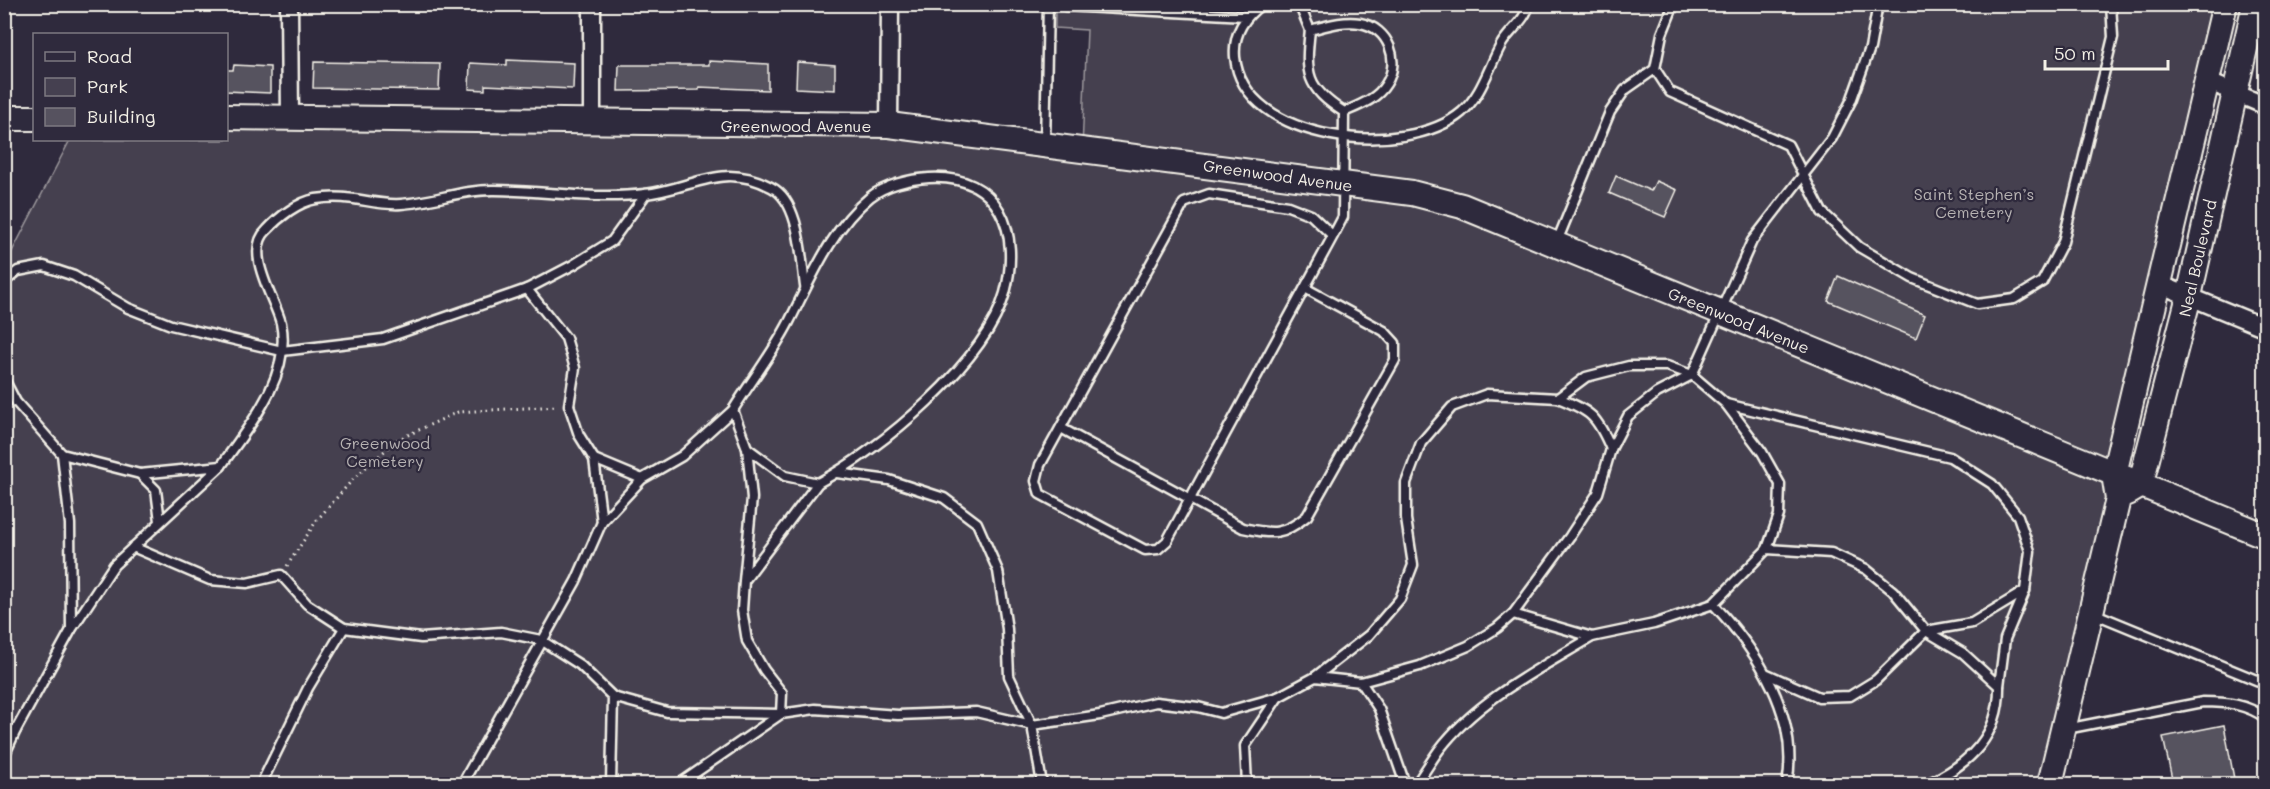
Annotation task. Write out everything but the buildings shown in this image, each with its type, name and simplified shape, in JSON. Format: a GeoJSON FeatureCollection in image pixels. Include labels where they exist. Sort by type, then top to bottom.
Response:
{"type":"FeatureCollection","features":[{"type":"Feature","properties":{"kind":"street"},"geometry":{"type":"LineString","coordinates":[[289,4],[290,117]]}},
{"type":"Feature","properties":{"kind":"street"},"geometry":{"type":"LineString","coordinates":[[592,4],[592,123]]}},
{"type":"Feature","properties":{"kind":"street"},"geometry":{"type":"LineString","coordinates":[[889,125],[890,4]]}},
{"type":"Feature","properties":{"kind":"street","name":"Neal Boulevard"},"geometry":{"type":"LineString","coordinates":[[2050,784],[2065,729],[2118,499],[2114,474],[2225,4]]}},
{"type":"Feature","properties":{"kind":"street","name":"Neal Boulevard"},"geometry":{"type":"LineString","coordinates":[[2140,486],[2189,296],[2255,4]]}},
{"type":"Feature","properties":{"kind":"street"},"geometry":{"type":"LineString","coordinates":[[2207,81],[2265,106]]}},
{"type":"Feature","properties":{"kind":"street","name":"Greenwood Avenue"},"geometry":{"type":"LineString","coordinates":[[228,117],[889,125],[1412,193],[1462,206],[2265,536]]}},
{"type":"Feature","properties":{"kind":"street"},"geometry":{"type":"LineString","coordinates":[[4,118],[33,118]]}},
{"type":"Feature","properties":{"kind":"street"},"geometry":{"type":"LineString","coordinates":[[2159,284],[2265,328]]}},
{"type":"Feature","properties":{"kind":"street"},"geometry":{"type":"LineString","coordinates":[[2118,499],[2140,486]]}},
{"type":"Feature","properties":{"kind":"lane"},"geometry":{"type":"LineString","coordinates":[[1044,144],[1048,4]]}},
{"type":"Feature","properties":{"kind":"lane"},"geometry":{"type":"LineString","coordinates":[[1164,4],[1174,12]]}},
{"type":"Feature","properties":{"kind":"lane"},"geometry":{"type":"LineString","coordinates":[[1262,4],[1245,16],[1234,45],[1237,73],[1254,99],[1289,122],[1342,139],[1389,139],[1426,131],[1461,113],[1481,90],[1501,44],[1529,4]]}},
{"type":"Feature","properties":{"kind":"lane"},"geometry":{"type":"LineString","coordinates":[[1299,4],[1310,30],[1307,56],[1311,81],[1323,98],[1344,112]]}},
{"type":"Feature","properties":{"kind":"lane"},"geometry":{"type":"LineString","coordinates":[[1555,244],[1610,112],[1625,90],[1655,69],[1662,34],[1674,4]]}},
{"type":"Feature","properties":{"kind":"lane"},"geometry":{"type":"LineString","coordinates":[[1315,677],[1361,682],[1420,666],[1468,646],[1497,628],[1513,614],[1570,536],[1598,493],[1611,449],[1628,416],[1657,393],[1692,375],[1722,313],[1752,241],[1771,214],[1789,197],[1832,138],[1851,101],[1870,48],[1878,4]]}},
{"type":"Feature","properties":{"kind":"lane"},"geometry":{"type":"LineString","coordinates":[[1655,69],[1670,92],[1788,145],[1822,212],[1858,247],[1912,278],[1977,304],[2014,299],[2042,282],[2063,242],[2113,37],[2111,4]]}},
{"type":"Feature","properties":{"kind":"lane"},"geometry":{"type":"LineString","coordinates":[[1065,6],[1245,16]]}},
{"type":"Feature","properties":{"kind":"lane"},"geometry":{"type":"LineString","coordinates":[[1310,30],[1337,23],[1361,23],[1380,31],[1390,46],[1394,66],[1386,84],[1372,100],[1344,112]]}},
{"type":"Feature","properties":{"kind":"lane"},"geometry":{"type":"LineString","coordinates":[[1333,237],[1311,215],[1288,206],[1209,195],[1184,203],[1040,465],[1036,481],[1040,494],[1145,550],[1158,549],[1167,541],[1333,237],[1342,217],[1344,112]]}},
{"type":"Feature","properties":{"kind":"lane"},"geometry":{"type":"LineString","coordinates":[[4,756],[71,630],[114,565],[221,466],[257,413],[278,372],[282,351],[281,324],[258,255],[264,232],[283,215],[313,199],[345,196],[399,204],[494,190],[583,197],[646,194],[711,176],[740,175],[774,188],[794,214],[805,286]]}},
{"type":"Feature","properties":{"kind":"lane"},"geometry":{"type":"LineString","coordinates":[[462,784],[576,581],[602,522],[642,479],[682,456],[733,410],[788,324],[805,286],[841,228],[871,196],[910,179],[951,177],[982,190],[1004,215],[1011,251],[1005,294],[978,347],[926,405],[837,473],[818,483],[744,580]]}},
{"type":"Feature","properties":{"kind":"lane"},"geometry":{"type":"LineString","coordinates":[[4,282],[18,271],[44,266],[74,276],[128,308],[171,325],[282,351],[383,339],[527,289],[612,241],[646,194]]}},
{"type":"Feature","properties":{"kind":"lane"},"geometry":{"type":"LineString","coordinates":[[1060,428],[1243,528],[1272,534],[1292,528],[1306,516],[1395,360],[1395,344],[1384,331],[1305,288]]}},
{"type":"Feature","properties":{"kind":"lane"},"geometry":{"type":"LineString","coordinates":[[527,289],[566,338],[574,368],[568,405],[579,435],[594,459],[602,522]]}},
{"type":"Feature","properties":{"kind":"lane"},"geometry":{"type":"LineString","coordinates":[[1416,784],[1440,749],[1470,717],[1525,677],[1592,638],[1654,624],[1713,604],[1767,549],[1779,515],[1780,484],[1762,452],[1725,404],[1692,375],[1667,366],[1629,366],[1586,377],[1558,398]]}},
{"type":"Feature","properties":{"kind":"lane"},"geometry":{"type":"LineString","coordinates":[[4,379],[16,402],[62,454],[140,474],[221,466]]}},
{"type":"Feature","properties":{"kind":"lane"},"geometry":{"type":"LineString","coordinates":[[133,547],[210,580],[247,583],[281,575],[307,604],[344,628],[421,638],[501,632],[541,640],[580,665],[613,697],[667,712],[781,714],[815,709],[898,715],[976,712],[1032,725],[1100,715],[1156,702],[1197,707],[1221,713],[1278,697],[1315,677],[1369,635],[1400,599],[1413,565],[1407,519],[1406,483],[1421,443],[1452,407],[1487,394],[1558,398],[1580,407],[1600,423],[1611,449]]}},
{"type":"Feature","properties":{"kind":"lane"},"geometry":{"type":"LineString","coordinates":[[4,400],[16,402]]}},
{"type":"Feature","properties":{"kind":"lane"},"geometry":{"type":"LineString","coordinates":[[1725,404],[1950,457],[1992,484],[2018,516],[2030,551],[2025,591],[2005,639],[1999,686],[1999,708],[1985,741],[1952,773],[1927,784]]}},
{"type":"Feature","properties":{"kind":"lane"},"geometry":{"type":"LineString","coordinates":[[733,410],[747,448],[752,498],[742,610],[747,641],[764,670],[782,693],[781,714]]}},
{"type":"Feature","properties":{"kind":"lane"},"geometry":{"type":"LineString","coordinates":[[747,448],[785,476],[818,483]]}},
{"type":"Feature","properties":{"kind":"lane"},"geometry":{"type":"LineString","coordinates":[[62,454],[70,524],[71,630]]}},
{"type":"Feature","properties":{"kind":"lane"},"geometry":{"type":"LineString","coordinates":[[594,459],[642,479]]}},
{"type":"Feature","properties":{"kind":"lane"},"geometry":{"type":"LineString","coordinates":[[837,473],[889,480],[944,498],[977,523],[998,571],[1007,630],[1009,676],[1032,725],[1042,784]]}},
{"type":"Feature","properties":{"kind":"lane"},"geometry":{"type":"LineString","coordinates":[[140,474],[156,490],[160,521]]}},
{"type":"Feature","properties":{"kind":"lane"},"geometry":{"type":"LineString","coordinates":[[1767,549],[1831,554],[1866,569],[1893,591],[1926,631],[1963,654],[1999,686]]}},
{"type":"Feature","properties":{"kind":"lane"},"geometry":{"type":"LineString","coordinates":[[1767,674],[1819,697],[1850,696],[1876,680],[1926,631],[1972,624],[2025,591]]}},
{"type":"Feature","properties":{"kind":"lane"},"geometry":{"type":"LineString","coordinates":[[1713,604],[1741,634],[1767,674],[1783,718],[1791,764],[1787,784]]}},
{"type":"Feature","properties":{"kind":"lane"},"geometry":{"type":"LineString","coordinates":[[2092,613],[2265,684]]}},
{"type":"Feature","properties":{"kind":"lane"},"geometry":{"type":"LineString","coordinates":[[1513,614],[1592,638]]}},
{"type":"Feature","properties":{"kind":"lane"},"geometry":{"type":"LineString","coordinates":[[261,784],[308,688],[344,628]]}},
{"type":"Feature","properties":{"kind":"lane"},"geometry":{"type":"LineString","coordinates":[[1361,682],[1380,709],[1405,784]]}},
{"type":"Feature","properties":{"kind":"lane"},"geometry":{"type":"LineString","coordinates":[[611,784],[613,697]]}},
{"type":"Feature","properties":{"kind":"lane"},"geometry":{"type":"LineString","coordinates":[[1247,784],[1245,746],[1278,697]]}},
{"type":"Feature","properties":{"kind":"lane"},"geometry":{"type":"LineString","coordinates":[[2065,729],[2203,702],[2247,707],[2265,718]]}},
{"type":"Feature","properties":{"kind":"lane"},"geometry":{"type":"LineString","coordinates":[[679,784],[781,714]]}},
{"type":"Feature","properties":{"kind":"lane"},"geometry":{"type":"LineString","coordinates":[[4,733],[16,730]]}},
{"type":"Feature","properties":{"kind":"path"},"geometry":{"type":"LineString","coordinates":[[281,575],[317,520],[355,477],[398,440],[458,412],[568,405]]}},
{"type":"Feature","properties":{"kind":"green space","name":"Greenwood Cemetery"},"geometry":{"type":"Polygon","coordinates":[[[1055,5],[2225,5],[2050,784],[5,784],[4,267],[69,141],[228,141],[228,117],[889,125],[1082,149],[1087,30],[1055,28],[1055,5]]]}},
{"type":"Feature","properties":{"kind":"park label","name":"Saint Stephen’s Cemetery"},"geometry":{"type":"Point","coordinates":[1974,202]}}]}
